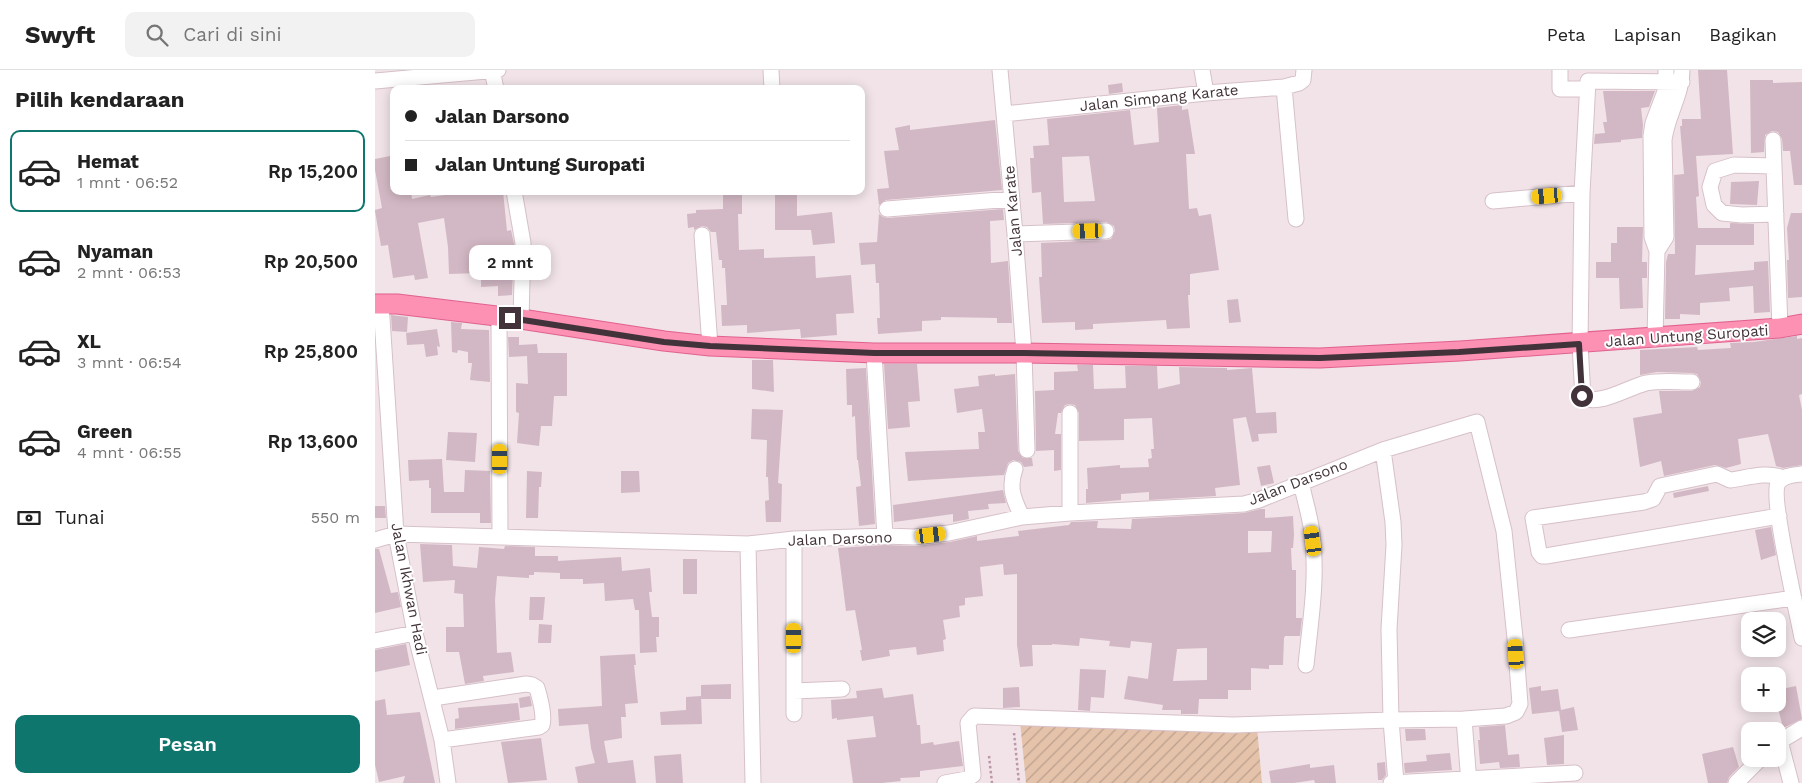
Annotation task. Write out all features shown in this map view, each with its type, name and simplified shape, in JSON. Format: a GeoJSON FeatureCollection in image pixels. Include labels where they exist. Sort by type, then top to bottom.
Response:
{"type":"FeatureCollection","features":[{"type":"Feature","properties":{"kind":"main road","name":"Jalan Untung Suropati"},"geometry":{"type":"LineString","coordinates":[[378,303],[521,319],[664,342],[710,346],[874,353],[1024,353],[1320,358],[1459,352],[1579,344],[1780,328],[1802,324]]}},
{"type":"Feature","properties":{"kind":"street"},"geometry":{"type":"LineString","coordinates":[[493,70],[495,85]]}},
{"type":"Feature","properties":{"kind":"street"},"geometry":{"type":"LineString","coordinates":[[375,81],[498,70]]}},
{"type":"Feature","properties":{"kind":"street"},"geometry":{"type":"LineString","coordinates":[[771,70],[772,85]]}},
{"type":"Feature","properties":{"kind":"street","name":"Jalan Karate"},"geometry":{"type":"LineString","coordinates":[[1000,70],[1024,353],[1027,450]]}},
{"type":"Feature","properties":{"kind":"street"},"geometry":{"type":"LineString","coordinates":[[1202,70],[1206,93]]}},
{"type":"Feature","properties":{"kind":"street","name":"Jalan Simpang Karate"},"geometry":{"type":"LineString","coordinates":[[1004,114],[1206,93],[1284,87],[1303,80],[1304,70]]}},
{"type":"Feature","properties":{"kind":"street"},"geometry":{"type":"LineString","coordinates":[[1560,70],[1561,89],[1587,89]]}},
{"type":"Feature","properties":{"kind":"street"},"geometry":{"type":"LineString","coordinates":[[1655,338],[1657,251],[1652,237],[1651,136],[1653,123],[1665,95],[1666,76]]}},
{"type":"Feature","properties":{"kind":"street"},"geometry":{"type":"LineString","coordinates":[[1657,251],[1666,236],[1665,126],[1679,94],[1682,76],[1587,80],[1582,193],[1579,344],[1583,398],[1588,400],[1600,398],[1661,381],[1692,382]]}},
{"type":"Feature","properties":{"kind":"street"},"geometry":{"type":"LineString","coordinates":[[1284,87],[1296,219]]}},
{"type":"Feature","properties":{"kind":"street"},"geometry":{"type":"LineString","coordinates":[[1773,140],[1780,328]]}},
{"type":"Feature","properties":{"kind":"street"},"geometry":{"type":"LineString","coordinates":[[1774,166],[1734,165],[1715,171],[1710,187],[1714,205],[1722,213],[1742,215],[1776,214]]}},
{"type":"Feature","properties":{"kind":"street"},"geometry":{"type":"LineString","coordinates":[[1493,201],[1582,193]]}},
{"type":"Feature","properties":{"kind":"street"},"geometry":{"type":"LineString","coordinates":[[515,195],[523,244],[521,319]]}},
{"type":"Feature","properties":{"kind":"street"},"geometry":{"type":"LineString","coordinates":[[887,209],[1012,199]]}},
{"type":"Feature","properties":{"kind":"street"},"geometry":{"type":"LineString","coordinates":[[1015,234],[1106,231]]}},
{"type":"Feature","properties":{"kind":"street"},"geometry":{"type":"LineString","coordinates":[[702,235],[710,346]]}},
{"type":"Feature","properties":{"kind":"street","name":"Jalan Ikhwan Hadi"},"geometry":{"type":"LineString","coordinates":[[378,303],[396,534],[415,633],[442,740],[448,783]]}},
{"type":"Feature","properties":{"kind":"street"},"geometry":{"type":"LineString","coordinates":[[499,317],[500,536]]}},
{"type":"Feature","properties":{"kind":"street"},"geometry":{"type":"LineString","coordinates":[[874,353],[885,536]]}},
{"type":"Feature","properties":{"kind":"street"},"geometry":{"type":"LineString","coordinates":[[1070,413],[1071,513]]}},
{"type":"Feature","properties":{"kind":"street","name":"Jalan Darsono"},"geometry":{"type":"LineString","coordinates":[[375,540],[396,534],[748,544],[794,539],[914,537],[949,533],[1022,518],[1071,513],[1244,504],[1259,500],[1383,450],[1477,422],[1504,531],[1515,638],[1519,704],[1516,712],[1506,716],[1464,720]]}},
{"type":"Feature","properties":{"kind":"street"},"geometry":{"type":"LineString","coordinates":[[1383,450],[1393,522],[1389,629],[1391,720],[1396,783]]}},
{"type":"Feature","properties":{"kind":"street"},"geometry":{"type":"LineString","coordinates":[[1015,469],[1012,477],[1012,495],[1022,518]]}},
{"type":"Feature","properties":{"kind":"street"},"geometry":{"type":"LineString","coordinates":[[1779,516],[1546,556],[1541,556],[1539,552],[1533,518],[1644,502],[1653,499],[1660,486],[1711,474],[1721,475],[1730,480],[1766,475],[1778,475],[1783,478]]}},
{"type":"Feature","properties":{"kind":"street"},"geometry":{"type":"LineString","coordinates":[[1802,474],[1783,478],[1778,483],[1776,489],[1779,516],[1802,637]]}},
{"type":"Feature","properties":{"kind":"street"},"geometry":{"type":"LineString","coordinates":[[1301,482],[1312,531],[1314,557],[1306,665]]}},
{"type":"Feature","properties":{"kind":"street"},"geometry":{"type":"LineString","coordinates":[[794,539],[794,714]]}},
{"type":"Feature","properties":{"kind":"street"},"geometry":{"type":"LineString","coordinates":[[748,544],[753,783]]}},
{"type":"Feature","properties":{"kind":"street"},"geometry":{"type":"LineString","coordinates":[[1569,630],[1794,598]]}},
{"type":"Feature","properties":{"kind":"street"},"geometry":{"type":"LineString","coordinates":[[375,641],[415,633]]}},
{"type":"Feature","properties":{"kind":"street"},"geometry":{"type":"LineString","coordinates":[[432,696],[433,698],[526,684],[532,684],[537,688],[539,695],[543,721],[539,727],[442,740]]}},
{"type":"Feature","properties":{"kind":"street"},"geometry":{"type":"LineString","coordinates":[[794,691],[842,689]]}},
{"type":"Feature","properties":{"kind":"street"},"geometry":{"type":"LineString","coordinates":[[945,783],[967,779],[973,774],[968,723],[974,716],[1233,725],[1391,720],[1464,720],[1469,781]]}},
{"type":"Feature","properties":{"kind":"street"},"geometry":{"type":"LineString","coordinates":[[1786,738],[1802,728]]}},
{"type":"Feature","properties":{"kind":"street"},"geometry":{"type":"LineString","coordinates":[[1786,766],[1791,783]]}},
{"type":"Feature","properties":{"kind":"street"},"geometry":{"type":"LineString","coordinates":[[1736,783],[1751,767]]}},
{"type":"Feature","properties":{"kind":"street"},"geometry":{"type":"LineString","coordinates":[[1391,783],[1469,781],[1575,773]]}},
{"type":"Feature","properties":{"kind":"path"},"geometry":{"type":"LineString","coordinates":[[1014,733],[1019,783]]}},
{"type":"Feature","properties":{"kind":"path"},"geometry":{"type":"LineString","coordinates":[[989,756],[991,783]]}},
{"type":"Feature","properties":{"kind":"shaded area"},"geometry":{"type":"Polygon","coordinates":[[[1020,721],[1257,727],[1262,783],[1026,783],[1020,721]]]}},
{"type":"Feature","properties":{"kind":"building"},"geometry":{"type":"Polygon","coordinates":[[[1698,70],[1727,70],[1733,154],[1696,156],[1699,196],[1696,197],[1698,228],[1730,228],[1730,223],[1754,224],[1754,245],[1696,245],[1695,275],[1754,270],[1754,262],[1768,261],[1770,312],[1754,313],[1753,286],[1729,288],[1730,301],[1700,303],[1700,315],[1680,314],[1680,319],[1665,319],[1666,262],[1668,254],[1675,254],[1674,175],[1684,174],[1680,126],[1682,126],[1682,119],[1701,119],[1698,70]]]}},
{"type":"Feature","properties":{"kind":"building"},"geometry":{"type":"Polygon","coordinates":[[[1750,80],[1773,80],[1773,83],[1802,82],[1802,185],[1794,185],[1790,151],[1783,151],[1782,139],[1778,132],[1772,131],[1765,135],[1764,152],[1751,153],[1750,80]]]}},
{"type":"Feature","properties":{"kind":"building"},"geometry":{"type":"Polygon","coordinates":[[[1122,83],[1123,92],[1109,94],[1108,85],[1122,83]]]}},
{"type":"Feature","properties":{"kind":"building"},"geometry":{"type":"Polygon","coordinates":[[[1603,91],[1655,91],[1649,107],[1641,108],[1642,138],[1594,144],[1595,134],[1605,133],[1603,122],[1607,122],[1603,91]]]}},
{"type":"Feature","properties":{"kind":"building"},"geometry":{"type":"Polygon","coordinates":[[[1182,105],[1182,110],[1188,109],[1195,154],[1186,154],[1189,209],[1197,208],[1199,216],[1211,214],[1219,270],[1190,274],[1190,295],[1188,295],[1190,328],[1167,329],[1166,320],[1093,324],[1093,329],[1075,330],[1075,322],[1042,323],[1039,277],[1042,277],[1041,243],[1106,240],[1111,239],[1115,231],[1114,226],[1106,222],[1043,224],[1041,192],[1032,193],[1030,158],[1034,158],[1033,146],[1049,145],[1047,119],[1130,110],[1134,145],[1159,142],[1157,108],[1182,105]],[[1089,156],[1062,157],[1064,202],[1095,201],[1089,156]]]}},
{"type":"Feature","properties":{"kind":"building"},"geometry":{"type":"Polygon","coordinates":[[[995,120],[1002,190],[886,200],[879,205],[877,189],[889,188],[884,151],[899,150],[895,128],[910,125],[910,130],[995,120]]]}},
{"type":"Feature","properties":{"kind":"building"},"geometry":{"type":"Polygon","coordinates":[[[390,156],[390,195],[412,195],[412,199],[430,195],[431,197],[445,195],[503,195],[507,231],[511,230],[514,244],[512,295],[498,296],[498,286],[481,287],[481,273],[449,274],[444,218],[418,223],[428,278],[415,280],[414,275],[393,278],[388,245],[381,246],[375,211],[382,208],[375,170],[375,159],[390,156]]]}},
{"type":"Feature","properties":{"kind":"building"},"geometry":{"type":"Polygon","coordinates":[[[1759,181],[1757,205],[1730,204],[1731,182],[1759,181]]]}},
{"type":"Feature","properties":{"kind":"building"},"geometry":{"type":"Polygon","coordinates":[[[723,195],[742,195],[742,214],[738,214],[739,250],[764,249],[764,258],[815,256],[816,278],[851,275],[854,313],[836,314],[837,335],[801,338],[800,329],[747,333],[747,325],[722,326],[721,305],[727,305],[725,268],[722,268],[722,260],[719,260],[716,232],[711,232],[707,227],[702,226],[694,230],[694,227],[688,228],[687,214],[696,213],[696,210],[723,209],[723,195]]]}},
{"type":"Feature","properties":{"kind":"building"},"geometry":{"type":"Polygon","coordinates":[[[775,195],[797,195],[797,216],[832,212],[835,243],[813,245],[811,230],[775,230],[775,195]]]}},
{"type":"Feature","properties":{"kind":"building"},"geometry":{"type":"Polygon","coordinates":[[[1003,209],[1004,220],[990,221],[991,263],[1008,261],[1012,323],[997,323],[997,318],[941,317],[941,320],[922,321],[922,331],[878,334],[877,318],[880,318],[879,283],[876,283],[875,264],[861,265],[859,243],[877,242],[879,214],[888,218],[1003,209]]]}},
{"type":"Feature","properties":{"kind":"building"},"geometry":{"type":"Polygon","coordinates":[[[1791,213],[1802,213],[1802,297],[1788,298],[1787,260],[1789,260],[1787,228],[1791,213]]]}},
{"type":"Feature","properties":{"kind":"building"},"geometry":{"type":"Polygon","coordinates":[[[1617,227],[1643,227],[1642,262],[1647,262],[1647,278],[1642,278],[1643,308],[1620,309],[1619,278],[1596,278],[1596,262],[1611,262],[1611,243],[1617,243],[1617,227]]]}},
{"type":"Feature","properties":{"kind":"building"},"geometry":{"type":"Polygon","coordinates":[[[1238,299],[1241,322],[1229,323],[1227,300],[1238,299]]]}},
{"type":"Feature","properties":{"kind":"building"},"geometry":{"type":"Polygon","coordinates":[[[391,315],[408,317],[407,332],[392,331],[391,315]]]}},
{"type":"Feature","properties":{"kind":"building"},"geometry":{"type":"Polygon","coordinates":[[[451,322],[462,323],[461,329],[489,330],[490,382],[470,380],[472,363],[468,363],[468,352],[458,350],[457,353],[452,352],[451,322]]]}},
{"type":"Feature","properties":{"kind":"building"},"geometry":{"type":"Polygon","coordinates":[[[437,329],[440,347],[437,346],[438,355],[426,357],[424,344],[407,345],[406,333],[437,329]]]}},
{"type":"Feature","properties":{"kind":"building"},"geometry":{"type":"Polygon","coordinates":[[[1797,336],[1797,339],[1802,338],[1802,394],[1799,395],[1802,410],[1802,465],[1783,468],[1776,466],[1768,434],[1738,439],[1741,464],[1726,468],[1715,465],[1664,476],[1661,461],[1640,467],[1633,418],[1662,413],[1659,391],[1692,391],[1700,387],[1701,382],[1697,374],[1692,373],[1657,372],[1640,375],[1640,350],[1697,347],[1698,350],[1731,348],[1730,343],[1797,336]]]}},
{"type":"Feature","properties":{"kind":"building"},"geometry":{"type":"Polygon","coordinates":[[[508,337],[519,337],[519,345],[537,344],[538,353],[567,353],[567,396],[554,396],[552,426],[541,426],[539,446],[517,443],[519,413],[516,412],[516,383],[528,384],[527,356],[509,357],[508,337]]]}},
{"type":"Feature","properties":{"kind":"building"},"geometry":{"type":"Polygon","coordinates":[[[752,360],[773,360],[774,392],[752,389],[752,360]]]}},
{"type":"Feature","properties":{"kind":"building"},"geometry":{"type":"Polygon","coordinates":[[[884,364],[917,364],[920,401],[908,402],[910,427],[888,429],[884,364]]]}},
{"type":"Feature","properties":{"kind":"building"},"geometry":{"type":"Polygon","coordinates":[[[1077,365],[1093,365],[1094,389],[1126,388],[1125,366],[1157,366],[1158,389],[1180,384],[1179,367],[1227,368],[1227,370],[1252,368],[1256,413],[1276,412],[1277,433],[1258,434],[1259,441],[1252,442],[1246,417],[1233,419],[1240,485],[1215,488],[1216,496],[1149,500],[1149,492],[1121,494],[1121,500],[1086,503],[1086,489],[1088,489],[1087,468],[1120,465],[1120,468],[1149,467],[1148,459],[1152,458],[1151,449],[1154,449],[1152,418],[1124,419],[1124,440],[1079,441],[1079,413],[1075,405],[1065,405],[1061,413],[1058,413],[1055,434],[1061,434],[1061,470],[1054,471],[1054,450],[1036,451],[1035,391],[1054,390],[1054,372],[1078,371],[1077,365]]]}},
{"type":"Feature","properties":{"kind":"building"},"geometry":{"type":"Polygon","coordinates":[[[866,368],[875,524],[859,526],[856,487],[861,486],[857,460],[855,416],[852,417],[852,405],[847,405],[846,369],[866,368]]]}},
{"type":"Feature","properties":{"kind":"building"},"geometry":{"type":"Polygon","coordinates":[[[995,374],[995,376],[1015,374],[1018,451],[1023,458],[1032,458],[1033,466],[1024,467],[1021,462],[1013,460],[1008,463],[1004,475],[908,481],[905,452],[979,449],[978,432],[985,432],[982,409],[957,413],[954,389],[979,386],[978,376],[995,374]]]}},
{"type":"Feature","properties":{"kind":"building"},"geometry":{"type":"Polygon","coordinates":[[[752,409],[783,410],[778,483],[782,484],[781,522],[766,522],[765,501],[769,500],[768,477],[766,477],[767,440],[751,439],[752,409]]]}},
{"type":"Feature","properties":{"kind":"building"},"geometry":{"type":"Polygon","coordinates":[[[448,432],[477,433],[475,462],[446,460],[448,432]]]}},
{"type":"Feature","properties":{"kind":"building"},"geometry":{"type":"Polygon","coordinates":[[[442,459],[444,492],[464,492],[465,470],[490,471],[491,523],[480,523],[480,513],[431,513],[431,488],[429,488],[429,480],[409,481],[408,460],[442,459]]]}},
{"type":"Feature","properties":{"kind":"building"},"geometry":{"type":"Polygon","coordinates":[[[1270,465],[1274,483],[1261,486],[1257,467],[1270,465]]]}},
{"type":"Feature","properties":{"kind":"building"},"geometry":{"type":"Polygon","coordinates":[[[527,471],[542,472],[541,487],[539,487],[538,518],[526,518],[527,471]]]}},
{"type":"Feature","properties":{"kind":"building"},"geometry":{"type":"Polygon","coordinates":[[[621,471],[639,471],[640,492],[621,493],[621,471]]]}},
{"type":"Feature","properties":{"kind":"building"},"geometry":{"type":"Polygon","coordinates":[[[1708,486],[1709,491],[1674,498],[1673,493],[1708,486]]]}},
{"type":"Feature","properties":{"kind":"building"},"geometry":{"type":"Polygon","coordinates":[[[1003,490],[1006,503],[988,504],[989,509],[968,511],[969,519],[953,522],[953,514],[894,522],[893,505],[1003,490]]]}},
{"type":"Feature","properties":{"kind":"building"},"geometry":{"type":"Polygon","coordinates":[[[375,506],[385,506],[386,518],[375,518],[375,506]]]}},
{"type":"Feature","properties":{"kind":"building"},"geometry":{"type":"Polygon","coordinates":[[[1265,509],[1265,518],[1293,516],[1292,570],[1296,570],[1296,618],[1302,618],[1300,636],[1285,636],[1283,665],[1269,665],[1269,669],[1251,668],[1251,690],[1228,690],[1228,699],[1199,699],[1198,714],[1181,714],[1181,710],[1162,710],[1163,705],[1124,699],[1128,676],[1148,679],[1152,643],[1131,641],[1130,648],[1109,646],[1110,641],[1080,638],[1079,646],[1032,645],[1033,666],[1020,667],[1017,645],[1017,574],[1004,575],[1003,564],[980,567],[983,596],[965,598],[965,605],[959,606],[960,617],[943,620],[946,639],[943,640],[944,651],[917,655],[916,647],[889,650],[890,656],[862,661],[855,610],[846,611],[838,548],[885,545],[915,546],[950,542],[977,536],[977,541],[1019,536],[1018,531],[1069,525],[1071,522],[1098,521],[1097,528],[1131,529],[1132,519],[1244,513],[1265,509]],[[1248,531],[1248,553],[1271,552],[1272,531],[1248,531]],[[1207,648],[1177,649],[1173,681],[1207,680],[1207,648]]]}},
{"type":"Feature","properties":{"kind":"building"},"geometry":{"type":"Polygon","coordinates":[[[1771,527],[1776,555],[1761,560],[1755,530],[1771,527]]]}},
{"type":"Feature","properties":{"kind":"building"},"geometry":{"type":"Polygon","coordinates":[[[420,544],[452,545],[453,566],[477,568],[479,547],[504,549],[505,546],[535,547],[535,556],[558,556],[558,561],[621,557],[622,571],[650,568],[652,592],[649,592],[652,617],[659,617],[659,637],[656,637],[657,652],[640,653],[639,610],[635,610],[633,599],[605,601],[604,583],[583,584],[583,579],[560,579],[560,573],[534,572],[534,575],[529,575],[529,578],[497,576],[495,600],[497,653],[511,652],[514,672],[483,676],[484,681],[465,684],[459,652],[446,652],[446,627],[464,627],[463,594],[454,593],[455,580],[423,582],[420,544]]]}},
{"type":"Feature","properties":{"kind":"building"},"geometry":{"type":"Polygon","coordinates":[[[375,549],[379,549],[391,593],[398,592],[401,607],[375,613],[375,549]]]}},
{"type":"Feature","properties":{"kind":"building"},"geometry":{"type":"Polygon","coordinates":[[[683,559],[697,559],[697,594],[683,594],[683,559]]]}},
{"type":"Feature","properties":{"kind":"building"},"geometry":{"type":"Polygon","coordinates":[[[530,597],[545,597],[543,620],[529,620],[530,597]]]}},
{"type":"Feature","properties":{"kind":"building"},"geometry":{"type":"Polygon","coordinates":[[[539,624],[552,625],[551,643],[538,643],[539,624]]]}},
{"type":"Feature","properties":{"kind":"building"},"geometry":{"type":"Polygon","coordinates":[[[406,644],[410,665],[375,672],[375,650],[406,644]]]}},
{"type":"Feature","properties":{"kind":"building"},"geometry":{"type":"Polygon","coordinates":[[[635,654],[636,665],[634,665],[638,703],[625,704],[626,717],[621,717],[622,738],[604,741],[608,763],[633,760],[636,783],[578,783],[575,767],[595,763],[588,724],[559,726],[558,709],[602,706],[600,656],[635,654]]]}},
{"type":"Feature","properties":{"kind":"building"},"geometry":{"type":"Polygon","coordinates":[[[1080,669],[1106,670],[1104,698],[1091,697],[1090,711],[1078,710],[1080,669]]]}},
{"type":"Feature","properties":{"kind":"building"},"geometry":{"type":"Polygon","coordinates":[[[731,684],[731,699],[701,699],[701,685],[731,684]]]}},
{"type":"Feature","properties":{"kind":"building"},"geometry":{"type":"Polygon","coordinates":[[[1541,686],[1541,691],[1558,689],[1561,710],[1574,707],[1578,730],[1562,732],[1559,711],[1532,714],[1529,688],[1541,686]]]}},
{"type":"Feature","properties":{"kind":"building"},"geometry":{"type":"Polygon","coordinates":[[[1796,686],[1802,719],[1786,727],[1786,722],[1782,722],[1779,712],[1786,712],[1786,688],[1796,686]]]}},
{"type":"Feature","properties":{"kind":"building"},"geometry":{"type":"Polygon","coordinates":[[[1019,687],[1020,707],[1003,708],[1003,688],[1019,687]]]}},
{"type":"Feature","properties":{"kind":"building"},"geometry":{"type":"Polygon","coordinates":[[[882,688],[884,698],[913,694],[917,725],[920,725],[921,744],[933,742],[934,745],[959,741],[963,766],[920,771],[920,777],[900,778],[901,781],[853,783],[847,740],[876,737],[873,716],[832,719],[831,700],[857,698],[856,691],[882,688]]]}},
{"type":"Feature","properties":{"kind":"building"},"geometry":{"type":"Polygon","coordinates":[[[530,696],[532,706],[520,708],[519,698],[530,696]]]}},
{"type":"Feature","properties":{"kind":"building"},"geometry":{"type":"Polygon","coordinates":[[[701,696],[702,724],[661,725],[660,712],[686,710],[686,697],[701,696]]]}},
{"type":"Feature","properties":{"kind":"building"},"geometry":{"type":"Polygon","coordinates":[[[385,699],[387,715],[420,712],[435,783],[403,783],[405,776],[379,782],[375,765],[375,701],[385,699]]]}},
{"type":"Feature","properties":{"kind":"building"},"geometry":{"type":"Polygon","coordinates":[[[518,703],[520,720],[455,729],[455,719],[459,718],[458,708],[518,703]]]}},
{"type":"Feature","properties":{"kind":"building"},"geometry":{"type":"Polygon","coordinates":[[[1505,725],[1508,755],[1519,754],[1520,767],[1500,768],[1499,762],[1480,764],[1479,727],[1505,725]]]}},
{"type":"Feature","properties":{"kind":"building"},"geometry":{"type":"Polygon","coordinates":[[[1405,729],[1425,729],[1426,740],[1406,741],[1405,729]]]}},
{"type":"Feature","properties":{"kind":"building"},"geometry":{"type":"Polygon","coordinates":[[[1564,735],[1564,764],[1547,765],[1544,738],[1564,735]]]}},
{"type":"Feature","properties":{"kind":"building"},"geometry":{"type":"Polygon","coordinates":[[[541,738],[547,780],[508,783],[501,742],[541,738]]]}},
{"type":"Feature","properties":{"kind":"building"},"geometry":{"type":"Polygon","coordinates":[[[1733,747],[1739,767],[1729,777],[1727,783],[1708,783],[1702,754],[1733,747]]]}},
{"type":"Feature","properties":{"kind":"building"},"geometry":{"type":"Polygon","coordinates":[[[1450,753],[1452,770],[1405,773],[1404,763],[1427,761],[1426,755],[1450,753]]]}},
{"type":"Feature","properties":{"kind":"building"},"geometry":{"type":"Polygon","coordinates":[[[681,754],[683,783],[656,783],[654,756],[681,754]]]}},
{"type":"Feature","properties":{"kind":"building"},"geometry":{"type":"Polygon","coordinates":[[[1385,762],[1386,775],[1382,780],[1378,780],[1377,763],[1385,762]]]}},
{"type":"Feature","properties":{"kind":"building"},"geometry":{"type":"Polygon","coordinates":[[[1310,764],[1310,768],[1334,765],[1336,783],[1315,783],[1314,780],[1294,783],[1271,783],[1269,771],[1310,764]]]}},
{"type":"Feature","properties":{"kind":"route"},"geometry":{"type":"LineString","coordinates":[[510,318],[664,342],[710,346],[874,353],[1024,353],[1320,358],[1459,352],[1579,344],[1582,396]]}}]}
